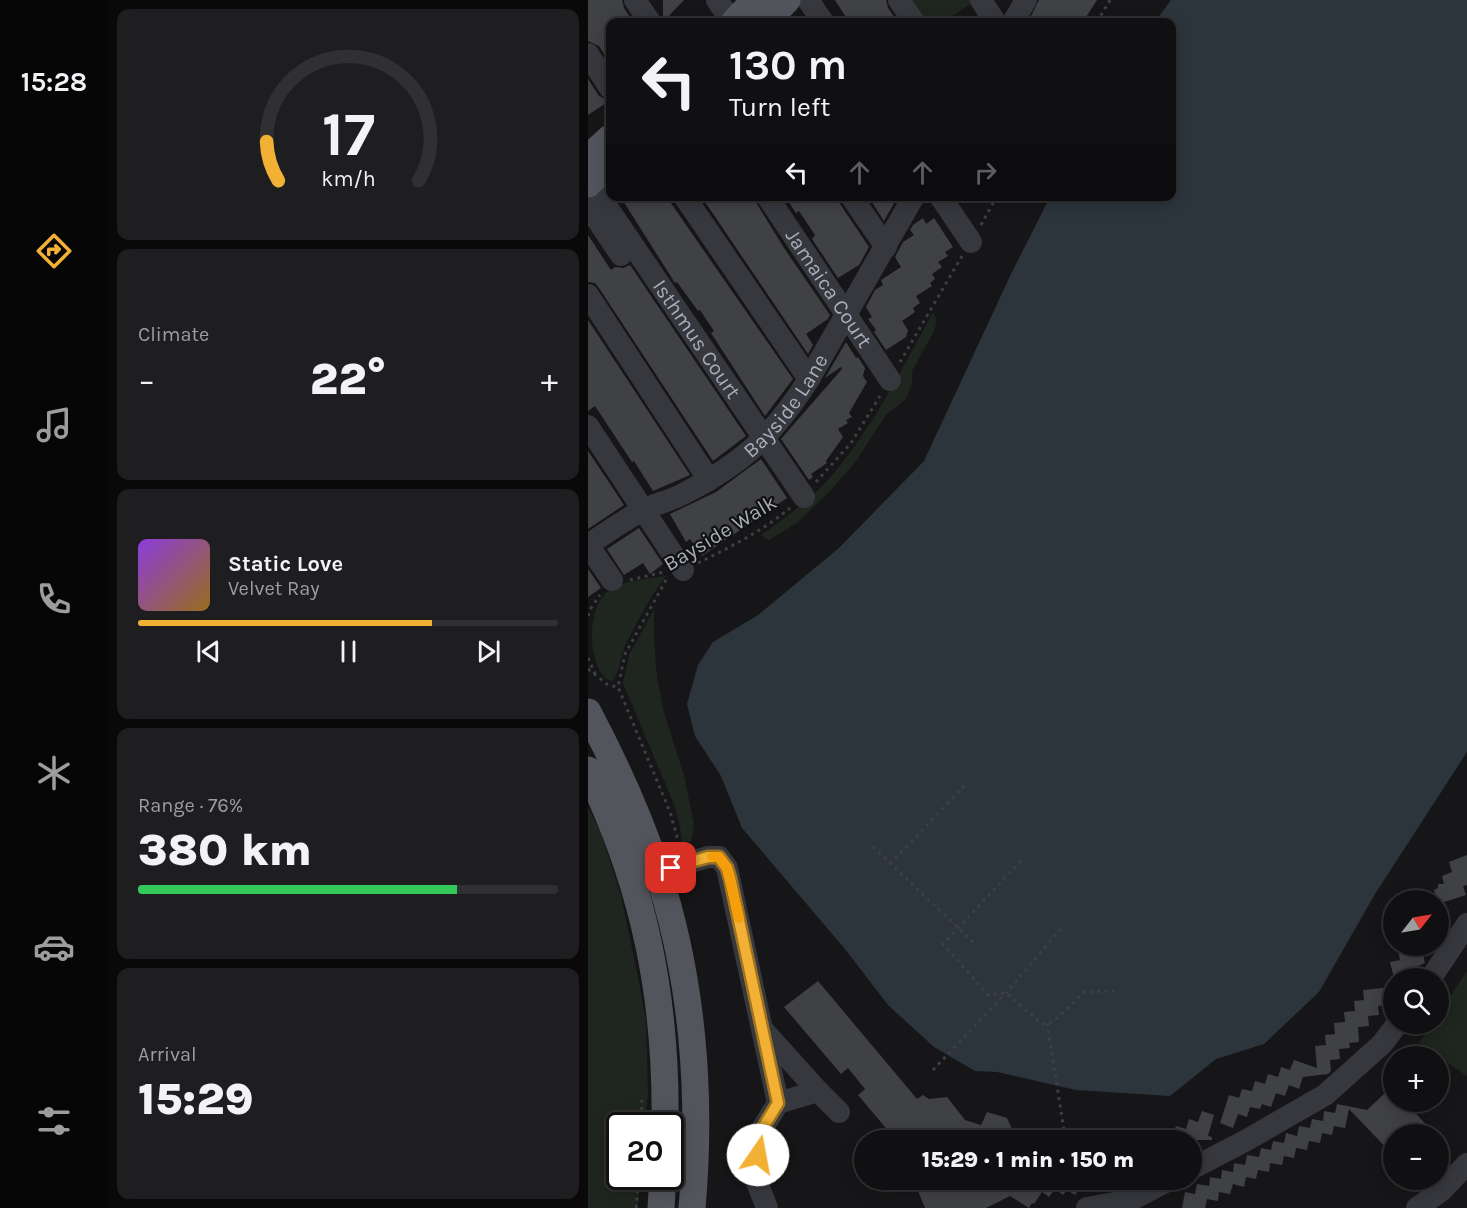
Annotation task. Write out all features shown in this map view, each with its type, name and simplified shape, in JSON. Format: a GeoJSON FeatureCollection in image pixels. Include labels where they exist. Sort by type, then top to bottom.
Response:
{"type":"FeatureCollection","features":[{"type":"Feature","properties":{"kind":"main road"},"geometry":{"type":"LineString","coordinates":[[737,18],[755,0]]}},
{"type":"Feature","properties":{"kind":"main road"},"geometry":{"type":"LineString","coordinates":[[770,18],[787,0]]}},
{"type":"Feature","properties":{"kind":"main road"},"geometry":{"type":"LineString","coordinates":[[589,182],[606,146]]}},
{"type":"Feature","properties":{"kind":"main road"},"geometry":{"type":"LineString","coordinates":[[589,182],[606,167]]}},
{"type":"Feature","properties":{"kind":"main road"},"geometry":{"type":"LineString","coordinates":[[590,721],[635,810],[645,875],[648,933],[657,987],[663,1052],[664,1112]]}},
{"type":"Feature","properties":{"kind":"main road"},"geometry":{"type":"LineString","coordinates":[[588,770],[612,824],[645,875],[676,940],[690,1022],[695,1076],[696,1128],[692,1208]]}},
{"type":"Feature","properties":{"kind":"main road"},"geometry":{"type":"LineString","coordinates":[[661,1208],[662,1190]]}},
{"type":"Feature","properties":{"kind":"street"},"geometry":{"type":"LineString","coordinates":[[635,0],[647,18]]}},
{"type":"Feature","properties":{"kind":"street"},"geometry":{"type":"LineString","coordinates":[[717,0],[730,18]]}},
{"type":"Feature","properties":{"kind":"street"},"geometry":{"type":"LineString","coordinates":[[808,0],[820,18]]}},
{"type":"Feature","properties":{"kind":"street"},"geometry":{"type":"LineString","coordinates":[[899,0],[911,18]]}},
{"type":"Feature","properties":{"kind":"street"},"geometry":{"type":"LineString","coordinates":[[981,0],[993,18]]}},
{"type":"Feature","properties":{"kind":"street"},"geometry":{"type":"LineString","coordinates":[[1015,18],[1026,0]]}},
{"type":"Feature","properties":{"kind":"street"},"geometry":{"type":"LineString","coordinates":[[588,54],[606,82]]}},
{"type":"Feature","properties":{"kind":"street"},"geometry":{"type":"LineString","coordinates":[[589,182],[621,255]]}},
{"type":"Feature","properties":{"kind":"street","name":"Isthmus Court"},"geometry":{"type":"LineString","coordinates":[[589,182],[804,497]]}},
{"type":"Feature","properties":{"kind":"street"},"geometry":{"type":"LineString","coordinates":[[687,201],[809,379]]}},
{"type":"Feature","properties":{"kind":"street","name":"Jamaica Court"},"geometry":{"type":"LineString","coordinates":[[770,201],[890,380]]}},
{"type":"Feature","properties":{"kind":"street"},"geometry":{"type":"LineString","coordinates":[[854,201],[886,247]]}},
{"type":"Feature","properties":{"kind":"street","name":"Bayside Lane"},"geometry":{"type":"LineString","coordinates":[[588,545],[644,509],[678,497],[709,480],[739,461],[765,438],[790,408],[809,379],[911,201]]}},
{"type":"Feature","properties":{"kind":"street"},"geometry":{"type":"LineString","coordinates":[[943,201],[971,242]]}},
{"type":"Feature","properties":{"kind":"street"},"geometry":{"type":"LineString","coordinates":[[588,295],[709,480]]}},
{"type":"Feature","properties":{"kind":"street"},"geometry":{"type":"LineString","coordinates":[[588,426],[683,570]]}},
{"type":"Feature","properties":{"kind":"street"},"geometry":{"type":"LineString","coordinates":[[588,545],[612,580]]}},
{"type":"Feature","properties":{"kind":"street"},"geometry":{"type":"LineString","coordinates":[[645,875],[708,857],[719,857],[727,868],[778,1103]]}},
{"type":"Feature","properties":{"kind":"street"},"geometry":{"type":"LineString","coordinates":[[1438,968],[1465,932]]}},
{"type":"Feature","properties":{"kind":"street"},"geometry":{"type":"LineString","coordinates":[[763,1029],[839,1112]]}},
{"type":"Feature","properties":{"kind":"street"},"geometry":{"type":"LineString","coordinates":[[1202,1163],[1325,1095],[1382,1044],[1390,1034]]}},
{"type":"Feature","properties":{"kind":"street"},"geometry":{"type":"LineString","coordinates":[[767,1208],[754,1177],[761,1131],[778,1103],[818,1091]]}},
{"type":"Feature","properties":{"kind":"street"},"geometry":{"type":"LineString","coordinates":[[1417,1208],[1441,1191],[1467,1164]]}},
{"type":"Feature","properties":{"kind":"street"},"geometry":{"type":"LineString","coordinates":[[1087,1208],[1131,1200],[1150,1190]]}},
{"type":"Feature","properties":{"kind":"path"},"geometry":{"type":"LineString","coordinates":[[1099,18],[1110,0]]}},
{"type":"Feature","properties":{"kind":"path","name":"Bayside Walk"},"geometry":{"type":"LineString","coordinates":[[618,687],[625,654],[667,579],[729,548],[773,522],[804,497],[851,443],[995,201]]}},
{"type":"Feature","properties":{"kind":"path"},"geometry":{"type":"LineString","coordinates":[[588,658],[596,677]]}},
{"type":"Feature","properties":{"kind":"path"},"geometry":{"type":"LineString","coordinates":[[588,669],[608,685],[618,687],[670,812],[684,863]]}},
{"type":"Feature","properties":{"kind":"path"},"geometry":{"type":"LineString","coordinates":[[890,864],[965,785]]}},
{"type":"Feature","properties":{"kind":"path"},"geometry":{"type":"LineString","coordinates":[[873,848],[973,942]]}},
{"type":"Feature","properties":{"kind":"path"},"geometry":{"type":"LineString","coordinates":[[1021,861],[943,944],[988,995],[1006,993],[1042,1024],[1053,1022],[1084,992],[1120,990]]}},
{"type":"Feature","properties":{"kind":"path"},"geometry":{"type":"LineString","coordinates":[[933,1070],[1006,993],[1064,925]]}},
{"type":"Feature","properties":{"kind":"path"},"geometry":{"type":"LineString","coordinates":[[1047,1023],[1064,1130]]}},
{"type":"Feature","properties":{"kind":"path"},"geometry":{"type":"LineString","coordinates":[[641,1112],[642,1089]]}},
{"type":"Feature","properties":{"kind":"path"},"geometry":{"type":"LineString","coordinates":[[636,1208],[638,1190]]}},
{"type":"Feature","properties":{"kind":"shaded area"},"geometry":{"type":"Polygon","coordinates":[[[907,0],[977,0],[949,18],[918,18],[907,0]]]}},
{"type":"Feature","properties":{"kind":"shaded area"},"geometry":{"type":"Polygon","coordinates":[[[1171,0],[1467,0],[1467,752],[1375,894],[1319,992],[1264,1044],[1216,1059],[1170,1096],[1076,1090],[997,1072],[975,1071],[934,1047],[888,1005],[845,949],[742,828],[721,776],[695,736],[687,704],[698,665],[713,642],[758,615],[839,548],[924,461],[1011,274],[1048,201],[1176,201],[1176,18],[1158,18],[1171,0]]]}},
{"type":"Feature","properties":{"kind":"shaded area"},"geometry":{"type":"Polygon","coordinates":[[[933,312],[937,320],[934,331],[912,371],[912,383],[906,399],[886,415],[854,464],[797,523],[769,540],[761,535],[810,497],[842,464],[871,422],[933,312]]]}},
{"type":"Feature","properties":{"kind":"shaded area"},"geometry":{"type":"Polygon","coordinates":[[[666,576],[649,601],[623,650],[615,678],[612,681],[607,679],[597,664],[592,643],[593,620],[601,600],[607,592],[621,585],[666,576]]]}},
{"type":"Feature","properties":{"kind":"shaded area"},"geometry":{"type":"Polygon","coordinates":[[[654,609],[657,677],[664,713],[684,775],[694,825],[691,842],[682,844],[675,807],[623,683],[629,655],[654,609]]]}},
{"type":"Feature","properties":{"kind":"shaded area"},"geometry":{"type":"Polygon","coordinates":[[[588,807],[601,833],[621,896],[646,1020],[648,1092],[646,1112],[606,1112],[606,1190],[639,1190],[638,1208],[588,1208],[588,807]]]}},
{"type":"Feature","properties":{"kind":"shaded area"},"geometry":{"type":"Polygon","coordinates":[[[1467,971],[1467,1076],[1449,1064],[1449,1046],[1423,1046],[1419,1043],[1425,1034],[1449,1034],[1449,998],[1467,971]]]}},
{"type":"Feature","properties":{"kind":"building"},"geometry":{"type":"Polygon","coordinates":[[[588,0],[622,0],[630,18],[606,18],[606,57],[599,46],[588,41],[588,0]]]}},
{"type":"Feature","properties":{"kind":"building"},"geometry":{"type":"Polygon","coordinates":[[[663,0],[684,0],[667,18],[663,18],[663,0]]]}},
{"type":"Feature","properties":{"kind":"building"},"geometry":{"type":"Polygon","coordinates":[[[835,0],[886,0],[888,8],[895,18],[846,18],[835,0]]]}},
{"type":"Feature","properties":{"kind":"building"},"geometry":{"type":"Polygon","coordinates":[[[1039,0],[1097,0],[1086,18],[1030,18],[1039,0]]]}},
{"type":"Feature","properties":{"kind":"building"},"geometry":{"type":"Polygon","coordinates":[[[588,79],[599,96],[606,100],[606,103],[588,115],[588,79]]]}},
{"type":"Feature","properties":{"kind":"building"},"geometry":{"type":"Polygon","coordinates":[[[623,201],[669,201],[793,379],[765,416],[711,333],[714,331],[700,310],[698,311],[677,282],[675,283],[623,201]]]}},
{"type":"Feature","properties":{"kind":"building"},"geometry":{"type":"Polygon","coordinates":[[[704,201],[755,201],[830,315],[828,319],[806,334],[813,345],[808,354],[704,201]]]}},
{"type":"Feature","properties":{"kind":"building"},"geometry":{"type":"Polygon","coordinates":[[[788,201],[839,201],[869,247],[859,265],[838,278],[812,239],[815,235],[799,211],[796,213],[788,201]]]}},
{"type":"Feature","properties":{"kind":"building"},"geometry":{"type":"Polygon","coordinates":[[[871,201],[895,201],[884,221],[871,201]]]}},
{"type":"Feature","properties":{"kind":"building"},"geometry":{"type":"Polygon","coordinates":[[[923,218],[926,224],[934,218],[953,247],[945,252],[948,256],[938,262],[942,267],[932,274],[935,279],[930,283],[932,286],[916,296],[920,303],[913,308],[915,312],[902,321],[908,330],[906,337],[886,350],[874,332],[876,330],[868,319],[872,317],[866,307],[875,290],[883,285],[881,280],[901,267],[895,257],[903,242],[914,235],[910,230],[913,225],[923,218]]]}},
{"type":"Feature","properties":{"kind":"building"},"geometry":{"type":"Polygon","coordinates":[[[588,235],[611,270],[615,267],[623,268],[630,265],[746,436],[713,461],[599,288],[595,283],[588,282],[588,235]]]}},
{"type":"Feature","properties":{"kind":"building"},"geometry":{"type":"Polygon","coordinates":[[[588,320],[690,475],[653,491],[595,406],[588,411],[588,320]]]}},
{"type":"Feature","properties":{"kind":"building"},"geometry":{"type":"Polygon","coordinates":[[[846,342],[865,368],[863,376],[867,382],[849,413],[852,417],[846,420],[848,423],[838,429],[843,437],[826,461],[827,463],[811,474],[813,477],[809,480],[781,439],[842,369],[841,367],[825,378],[846,342]]]}},
{"type":"Feature","properties":{"kind":"building"},"geometry":{"type":"Polygon","coordinates":[[[588,451],[624,505],[588,529],[588,451]]]}},
{"type":"Feature","properties":{"kind":"building"},"geometry":{"type":"Polygon","coordinates":[[[761,459],[787,498],[702,556],[690,539],[686,542],[670,514],[716,492],[761,459]]]}},
{"type":"Feature","properties":{"kind":"building"},"geometry":{"type":"Polygon","coordinates":[[[639,528],[663,564],[650,574],[643,563],[624,575],[607,549],[639,528]]]}},
{"type":"Feature","properties":{"kind":"building"},"geometry":{"type":"Polygon","coordinates":[[[588,569],[601,588],[588,597],[588,569]]]}},
{"type":"Feature","properties":{"kind":"building"},"geometry":{"type":"Polygon","coordinates":[[[1467,855],[1467,885],[1463,886],[1466,895],[1449,900],[1449,890],[1434,890],[1438,888],[1438,884],[1444,884],[1442,876],[1452,872],[1449,862],[1467,855]]]}},
{"type":"Feature","properties":{"kind":"building"},"geometry":{"type":"Polygon","coordinates":[[[1399,956],[1423,956],[1425,963],[1416,968],[1392,968],[1390,962],[1400,960],[1399,956]]]}},
{"type":"Feature","properties":{"kind":"building"},"geometry":{"type":"Polygon","coordinates":[[[818,981],[917,1099],[923,1095],[929,1099],[947,1097],[965,1120],[981,1125],[987,1112],[1007,1118],[1012,1130],[888,1130],[858,1095],[865,1089],[848,1068],[841,1074],[784,1007],[818,981]]]}},
{"type":"Feature","properties":{"kind":"building"},"geometry":{"type":"Polygon","coordinates":[[[1383,988],[1383,1005],[1378,1006],[1379,1015],[1368,1016],[1369,1026],[1358,1027],[1359,1042],[1349,1043],[1350,1048],[1339,1049],[1340,1059],[1330,1060],[1331,1071],[1328,1074],[1303,1077],[1299,1089],[1289,1085],[1285,1096],[1276,1093],[1271,1107],[1262,1104],[1260,1109],[1250,1107],[1247,1117],[1238,1114],[1233,1128],[1220,1123],[1229,1095],[1239,1098],[1242,1089],[1252,1091],[1255,1081],[1265,1084],[1268,1074],[1278,1077],[1281,1067],[1290,1070],[1294,1060],[1317,1068],[1315,1046],[1326,1045],[1325,1035],[1335,1034],[1334,1023],[1345,1022],[1344,1012],[1355,1011],[1354,1001],[1364,1000],[1363,990],[1383,988]]]}},
{"type":"Feature","properties":{"kind":"building"},"geometry":{"type":"Polygon","coordinates":[[[1383,1095],[1383,1112],[1414,1112],[1426,1124],[1383,1124],[1383,1145],[1349,1109],[1345,1128],[1334,1126],[1332,1135],[1322,1133],[1320,1143],[1309,1141],[1307,1150],[1296,1148],[1294,1158],[1284,1156],[1282,1165],[1270,1163],[1269,1172],[1258,1170],[1256,1179],[1246,1177],[1244,1187],[1233,1184],[1230,1194],[1219,1192],[1218,1201],[1207,1199],[1205,1208],[1182,1208],[1185,1192],[1195,1194],[1196,1190],[1202,1190],[1202,1185],[1209,1186],[1210,1177],[1221,1179],[1222,1170],[1233,1172],[1234,1163],[1245,1165],[1247,1155],[1259,1157],[1261,1148],[1271,1150],[1273,1141],[1284,1143],[1286,1133],[1297,1136],[1299,1126],[1310,1128],[1312,1119],[1323,1121],[1324,1111],[1335,1113],[1337,1104],[1367,1110],[1383,1095]]]}},
{"type":"Feature","properties":{"kind":"building"},"geometry":{"type":"Polygon","coordinates":[[[1202,1111],[1214,1115],[1208,1136],[1212,1137],[1212,1140],[1202,1140],[1202,1130],[1175,1130],[1176,1126],[1186,1129],[1189,1119],[1198,1122],[1202,1111]]]}},
{"type":"Feature","properties":{"kind":"building"},"geometry":{"type":"Polygon","coordinates":[[[918,1190],[1054,1190],[1049,1197],[1042,1192],[1029,1208],[1010,1196],[986,1208],[925,1208],[918,1190]]]}},
{"type":"Feature","properties":{"kind":"building"},"geometry":{"type":"Polygon","coordinates":[[[1056,1190],[1067,1190],[1063,1195],[1056,1190]]]}},
{"type":"Feature","properties":{"kind":"building"},"geometry":{"type":"Polygon","coordinates":[[[1067,1190],[1079,1190],[1075,1195],[1067,1190]]]}},
{"type":"Feature","properties":{"kind":"slow traffic"},"geometry":{"type":"LineString","coordinates":[[712,857],[719,857],[727,868],[739,918]]}},
{"type":"Feature","properties":{"kind":"route"},"geometry":{"type":"LineString","coordinates":[[671,868],[708,857],[719,857],[727,868],[778,1103],[761,1131],[758,1155]]}}]}
